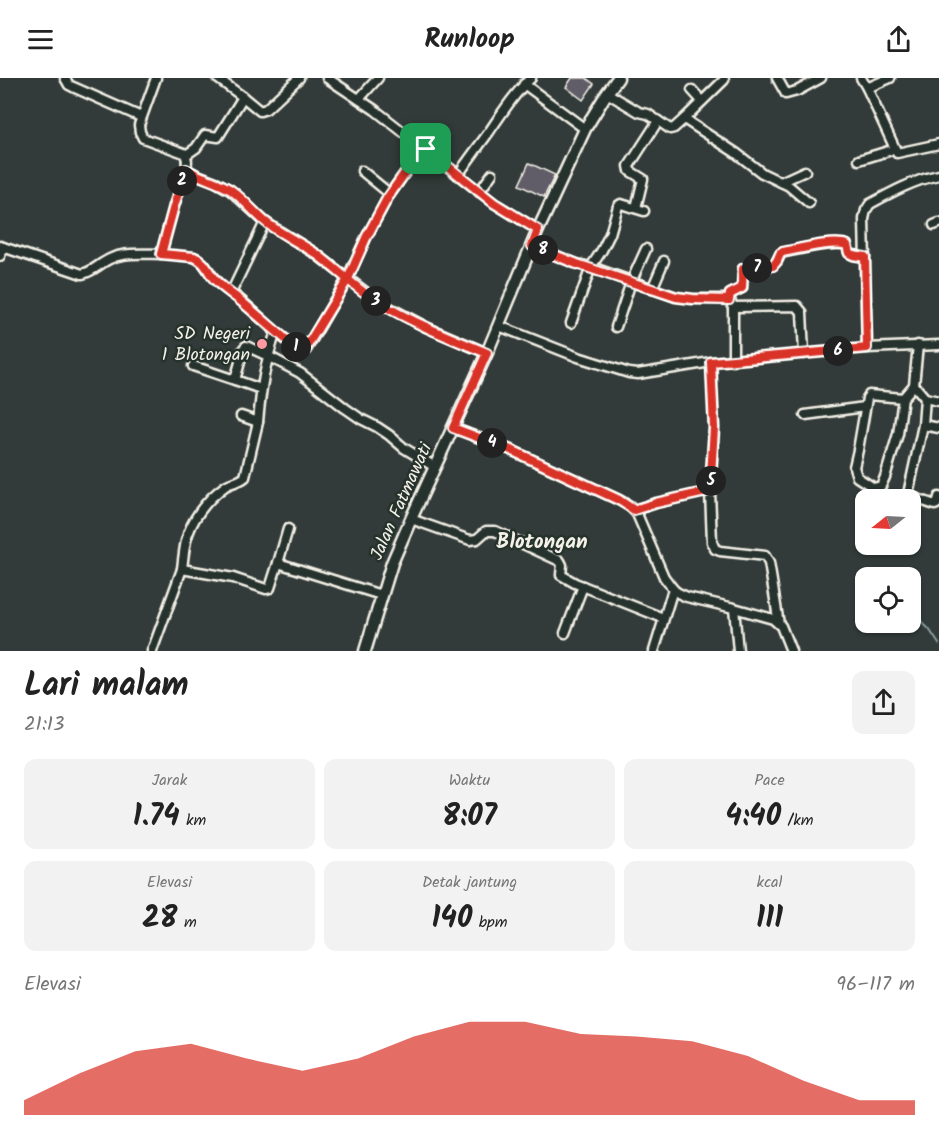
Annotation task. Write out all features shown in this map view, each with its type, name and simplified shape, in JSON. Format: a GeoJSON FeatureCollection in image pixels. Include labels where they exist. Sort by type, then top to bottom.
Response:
{"type":"FeatureCollection","features":[{"type":"Feature","properties":{"kind":"main road","name":"Jalan Fatmawati"},"geometry":{"type":"LineString","coordinates":[[365,651],[392,563],[499,326],[538,230],[585,129],[606,93],[618,78]]}},
{"type":"Feature","properties":{"kind":"street"},"geometry":{"type":"LineString","coordinates":[[65,78],[69,85],[141,117]]}},
{"type":"Feature","properties":{"kind":"street"},"geometry":{"type":"LineString","coordinates":[[156,78],[141,117],[140,132],[143,138],[184,153],[188,162],[161,254]]}},
{"type":"Feature","properties":{"kind":"street"},"geometry":{"type":"LineString","coordinates":[[217,78],[257,110],[262,111],[299,78]]}},
{"type":"Feature","properties":{"kind":"street"},"geometry":{"type":"LineString","coordinates":[[327,78],[360,99],[494,203],[538,230]]}},
{"type":"Feature","properties":{"kind":"street"},"geometry":{"type":"LineString","coordinates":[[360,99],[378,78]]}},
{"type":"Feature","properties":{"kind":"street"},"geometry":{"type":"LineString","coordinates":[[777,78],[786,94],[797,91],[821,78]]}},
{"type":"Feature","properties":{"kind":"street"},"geometry":{"type":"LineString","coordinates":[[861,78],[897,153],[939,144]]}},
{"type":"Feature","properties":{"kind":"street"},"geometry":{"type":"LineString","coordinates":[[867,88],[890,78]]}},
{"type":"Feature","properties":{"kind":"street"},"geometry":{"type":"LineString","coordinates":[[606,93],[672,129],[725,79]]}},
{"type":"Feature","properties":{"kind":"street"},"geometry":{"type":"LineString","coordinates":[[458,175],[527,81],[585,129]]}},
{"type":"Feature","properties":{"kind":"street"},"geometry":{"type":"LineString","coordinates":[[692,90],[702,102]]}},
{"type":"Feature","properties":{"kind":"street"},"geometry":{"type":"LineString","coordinates":[[186,155],[196,148],[205,135],[218,137],[243,97]]}},
{"type":"Feature","properties":{"kind":"street"},"geometry":{"type":"LineString","coordinates":[[684,119],[762,173],[789,186],[809,203]]}},
{"type":"Feature","properties":{"kind":"street"},"geometry":{"type":"LineString","coordinates":[[571,323],[591,267],[610,234],[618,206],[621,204],[640,210],[642,181],[630,171],[629,166],[658,121]]}},
{"type":"Feature","properties":{"kind":"street"},"geometry":{"type":"LineString","coordinates":[[1,250],[82,274],[90,272],[117,256],[161,254],[194,257],[203,262],[213,278],[223,288],[300,351],[306,350],[348,279],[366,238],[390,194],[426,149]]}},
{"type":"Feature","properties":{"kind":"street"},"geometry":{"type":"LineString","coordinates":[[859,160],[894,149]]}},
{"type":"Feature","properties":{"kind":"street"},"geometry":{"type":"LineString","coordinates":[[186,169],[230,190],[265,222],[316,254],[377,301],[426,327],[487,353]]}},
{"type":"Feature","properties":{"kind":"street"},"geometry":{"type":"LineString","coordinates":[[362,171],[390,194]]}},
{"type":"Feature","properties":{"kind":"street"},"geometry":{"type":"LineString","coordinates":[[781,182],[805,171]]}},
{"type":"Feature","properties":{"kind":"street"},"geometry":{"type":"LineString","coordinates":[[479,192],[492,174]]}},
{"type":"Feature","properties":{"kind":"street"},"geometry":{"type":"LineString","coordinates":[[867,348],[864,219],[866,210],[868,206],[914,182],[939,175]]}},
{"type":"Feature","properties":{"kind":"street"},"geometry":{"type":"LineString","coordinates":[[231,293],[265,222]]}},
{"type":"Feature","properties":{"kind":"street"},"geometry":{"type":"LineString","coordinates":[[733,361],[730,294],[742,288],[743,269],[773,266],[781,253],[821,245],[843,243],[847,245],[849,253],[865,257]]}},
{"type":"Feature","properties":{"kind":"street"},"geometry":{"type":"LineString","coordinates":[[532,246],[577,264],[684,299],[731,304],[797,306],[802,312],[804,354]]}},
{"type":"Feature","properties":{"kind":"street"},"geometry":{"type":"LineString","coordinates":[[616,327],[646,249]]}},
{"type":"Feature","properties":{"kind":"street"},"geometry":{"type":"LineString","coordinates":[[652,290],[664,261]]}},
{"type":"Feature","properties":{"kind":"street"},"geometry":{"type":"LineString","coordinates":[[499,326],[578,357],[638,374],[711,362],[867,348],[939,345]]}},
{"type":"Feature","properties":{"kind":"street"},"geometry":{"type":"LineString","coordinates":[[152,651],[182,569],[186,541],[192,525],[200,512],[221,489],[244,477],[258,422],[261,389],[268,356],[276,332]]}},
{"type":"Feature","properties":{"kind":"street"},"geometry":{"type":"LineString","coordinates":[[903,398],[869,395],[867,398],[854,471],[857,477],[872,487],[881,486],[885,477],[898,434],[903,398],[914,385],[918,345]]}},
{"type":"Feature","properties":{"kind":"street"},"geometry":{"type":"LineString","coordinates":[[235,380],[246,346],[300,373],[345,408],[435,467]]}},
{"type":"Feature","properties":{"kind":"street"},"geometry":{"type":"LineString","coordinates":[[711,362],[714,428],[710,491],[712,542],[715,549],[720,551],[765,556],[779,624],[791,651]]}},
{"type":"Feature","properties":{"kind":"street"},"geometry":{"type":"LineString","coordinates":[[193,366],[261,389]]}},
{"type":"Feature","properties":{"kind":"street"},"geometry":{"type":"LineString","coordinates":[[914,385],[925,398],[939,401]]}},
{"type":"Feature","properties":{"kind":"street"},"geometry":{"type":"LineString","coordinates":[[925,398],[923,426],[908,494],[934,505],[937,504],[939,497]]}},
{"type":"Feature","properties":{"kind":"street"},"geometry":{"type":"LineString","coordinates":[[805,415],[865,407]]}},
{"type":"Feature","properties":{"kind":"street"},"geometry":{"type":"LineString","coordinates":[[241,416],[258,422]]}},
{"type":"Feature","properties":{"kind":"street"},"geometry":{"type":"LineString","coordinates":[[923,426],[939,428]]}},
{"type":"Feature","properties":{"kind":"street"},"geometry":{"type":"LineString","coordinates":[[453,428],[511,450],[619,500],[634,510],[664,577],[673,589],[682,595],[769,618],[779,624]]}},
{"type":"Feature","properties":{"kind":"street"},"geometry":{"type":"LineString","coordinates":[[634,510],[710,491]]}},
{"type":"Feature","properties":{"kind":"street"},"geometry":{"type":"LineString","coordinates":[[411,519],[470,540],[477,539],[486,531],[495,531],[560,561],[561,575],[663,618]]}},
{"type":"Feature","properties":{"kind":"street"},"geometry":{"type":"LineString","coordinates":[[182,569],[233,578],[266,589],[270,588],[288,529]]}},
{"type":"Feature","properties":{"kind":"street"},"geometry":{"type":"LineString","coordinates":[[278,563],[381,595]]}},
{"type":"Feature","properties":{"kind":"street"},"geometry":{"type":"LineString","coordinates":[[565,633],[583,586]]}},
{"type":"Feature","properties":{"kind":"street"},"geometry":{"type":"LineString","coordinates":[[654,651],[673,589]]}},
{"type":"Feature","properties":{"kind":"street"},"geometry":{"type":"LineString","coordinates":[[734,608],[738,651]]}},
{"type":"Feature","properties":{"kind":"building"},"geometry":{"type":"Polygon","coordinates":[[[572,78],[586,78],[594,84],[583,100],[566,87],[572,78]]]}},
{"type":"Feature","properties":{"kind":"building"},"geometry":{"type":"Polygon","coordinates":[[[529,163],[555,175],[544,197],[519,185],[529,163]]]}},
{"type":"Feature","properties":{"kind":"waterway"},"geometry":{"type":"LineString","coordinates":[[921,621],[939,644]]}},
{"type":"Feature","properties":{"kind":"place","name":"SD Negeri 1 Blotongan"},"geometry":{"type":"Point","coordinates":[262,344]}},
{"type":"Feature","properties":{"kind":"district","name":"Blotongan"},"geometry":{"type":"Point","coordinates":[542,542]}},
{"type":"Feature","properties":{"kind":"route"},"geometry":{"type":"LineString","coordinates":[[426,149],[407,170],[388,197],[348,279],[304,351],[300,351],[223,288],[199,259],[161,254],[186,169],[225,186],[265,222],[316,254],[340,274],[348,279],[377,301],[426,327],[487,353],[453,428],[511,450],[619,500],[634,510],[710,491],[714,428],[711,362],[867,348],[865,257],[849,253],[847,245],[843,243],[783,252],[773,266],[743,269],[742,288],[730,294],[729,300],[676,297],[577,264],[532,246],[538,230],[494,203],[426,149]]}}]}
